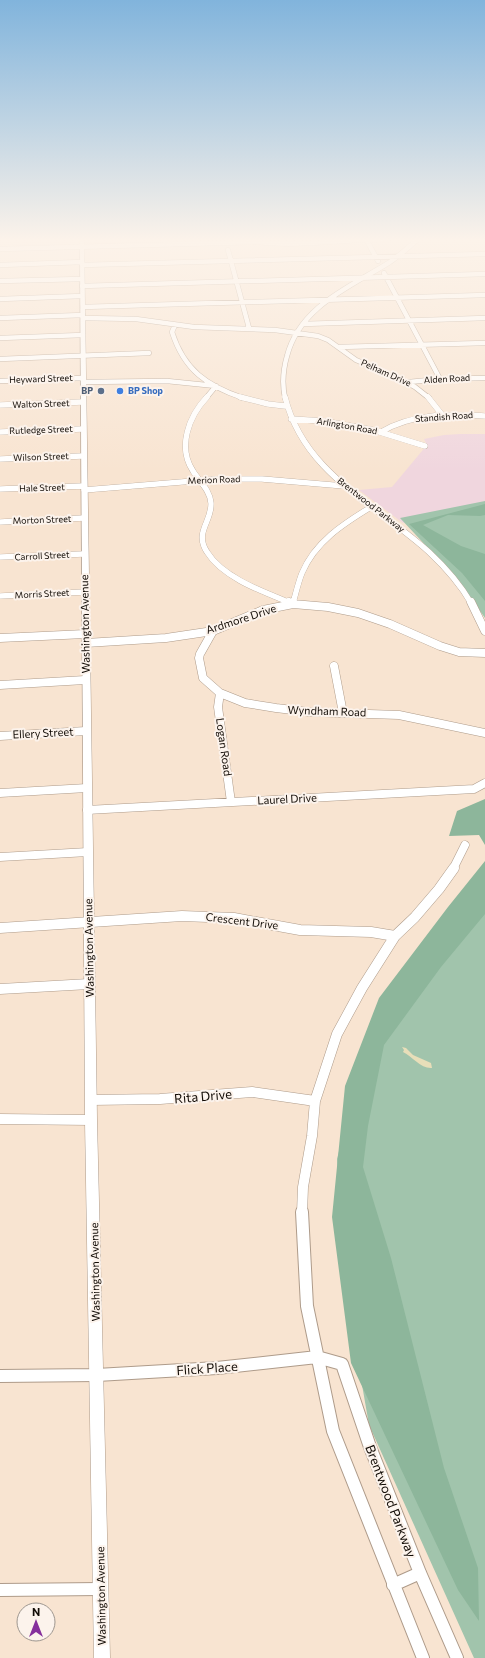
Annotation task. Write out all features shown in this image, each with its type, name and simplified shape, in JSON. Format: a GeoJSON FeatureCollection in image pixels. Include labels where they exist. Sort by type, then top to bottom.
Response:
{"type":"FeatureCollection","features":[{"type":"Feature","properties":{"kind":"street"},"geometry":{"type":"LineString","coordinates":[[0,318],[27,316]]}},
{"type":"Feature","properties":{"kind":"street","name":"Washington Avenue"},"geometry":{"type":"LineString","coordinates":[[83,316],[83,456],[86,639],[85,680],[90,922],[89,984],[102,1658]]}},
{"type":"Feature","properties":{"kind":"street","name":"Pelham Drive"},"geometry":{"type":"LineString","coordinates":[[110,316],[176,325],[249,328],[320,337],[332,342],[357,360],[409,382],[432,399],[443,416]]}},
{"type":"Feature","properties":{"kind":"street"},"geometry":{"type":"LineString","coordinates":[[246,316],[249,328]]}},
{"type":"Feature","properties":{"kind":"street","name":"Brentwood Parkway"},"geometry":{"type":"LineString","coordinates":[[311,316],[296,333],[286,352],[282,371],[282,393],[285,406],[300,438],[311,452],[344,486],[400,527],[442,565],[471,603],[485,631]]}},
{"type":"Feature","properties":{"kind":"street"},"geometry":{"type":"LineString","coordinates":[[407,316],[440,379]]}},
{"type":"Feature","properties":{"kind":"street"},"geometry":{"type":"LineString","coordinates":[[303,324],[485,318]]}},
{"type":"Feature","properties":{"kind":"street"},"geometry":{"type":"LineString","coordinates":[[176,325],[172,332],[181,354],[200,375],[216,386],[232,394],[260,404],[285,406]]}},
{"type":"Feature","properties":{"kind":"street"},"geometry":{"type":"LineString","coordinates":[[0,338],[83,335]]}},
{"type":"Feature","properties":{"kind":"street"},"geometry":{"type":"LineString","coordinates":[[339,348],[485,343]]}},
{"type":"Feature","properties":{"kind":"street"},"geometry":{"type":"LineString","coordinates":[[0,358],[149,353]]}},
{"type":"Feature","properties":{"kind":"street","name":"Alden Road"},"geometry":{"type":"LineString","coordinates":[[409,382],[440,379],[485,378]]}},
{"type":"Feature","properties":{"kind":"street","name":"Heyward Street"},"geometry":{"type":"LineString","coordinates":[[0,381],[83,380],[176,382],[216,386]]}},
{"type":"Feature","properties":{"kind":"street"},"geometry":{"type":"LineString","coordinates":[[216,386],[199,406],[188,427],[186,448],[190,466],[204,486],[211,500],[211,507],[203,523],[202,532],[204,546],[210,556],[226,572],[243,582],[293,604],[302,573],[318,546],[342,524],[371,507]]}},
{"type":"Feature","properties":{"kind":"street","name":"Walton Street"},"geometry":{"type":"LineString","coordinates":[[0,405],[83,402]]}},
{"type":"Feature","properties":{"kind":"street","name":"Standish Road"},"geometry":{"type":"LineString","coordinates":[[381,432],[390,425],[400,422],[443,416],[485,416]]}},
{"type":"Feature","properties":{"kind":"street","name":"Arlington Road"},"geometry":{"type":"LineString","coordinates":[[291,418],[336,423],[381,432],[425,446]]}},
{"type":"Feature","properties":{"kind":"street","name":"Rutledge Street"},"geometry":{"type":"LineString","coordinates":[[0,432],[83,429]]}},
{"type":"Feature","properties":{"kind":"street","name":"Wilson Street"},"geometry":{"type":"LineString","coordinates":[[0,459],[83,456]]}},
{"type":"Feature","properties":{"kind":"street","name":"Merion Road"},"geometry":{"type":"LineString","coordinates":[[84,488],[138,486],[198,479],[262,479],[344,486]]}},
{"type":"Feature","properties":{"kind":"street","name":"Hale Street"},"geometry":{"type":"LineString","coordinates":[[0,489],[84,488]]}},
{"type":"Feature","properties":{"kind":"street","name":"Morton Street"},"geometry":{"type":"LineString","coordinates":[[0,522],[84,518]]}},
{"type":"Feature","properties":{"kind":"street","name":"Carroll Street"},"geometry":{"type":"LineString","coordinates":[[0,558],[84,554]]}},
{"type":"Feature","properties":{"kind":"street","name":"Morris Street"},"geometry":{"type":"LineString","coordinates":[[0,596],[85,592]]}},
{"type":"Feature","properties":{"kind":"street","name":"Ardmore Drive"},"geometry":{"type":"LineString","coordinates":[[0,638],[146,640],[212,631],[263,610],[293,604],[328,607],[358,613],[390,624],[440,646],[459,652],[485,653]]}},
{"type":"Feature","properties":{"kind":"street","name":"Wyndham Road"},"geometry":{"type":"LineString","coordinates":[[212,631],[202,648],[199,657],[199,666],[208,683],[220,693],[260,706],[287,710],[388,714],[410,717],[457,729],[485,733]]}},
{"type":"Feature","properties":{"kind":"street"},"geometry":{"type":"LineString","coordinates":[[334,666],[343,713]]}},
{"type":"Feature","properties":{"kind":"street"},"geometry":{"type":"LineString","coordinates":[[0,685],[85,680]]}},
{"type":"Feature","properties":{"kind":"street","name":"Logan Road"},"geometry":{"type":"LineString","coordinates":[[220,693],[218,707],[231,802]]}},
{"type":"Feature","properties":{"kind":"street","name":"Ellery Street"},"geometry":{"type":"LineString","coordinates":[[0,736],[86,731]]}},
{"type":"Feature","properties":{"kind":"street","name":"Laurel Drive"},"geometry":{"type":"LineString","coordinates":[[87,810],[474,789],[485,783]]}},
{"type":"Feature","properties":{"kind":"street"},"geometry":{"type":"LineString","coordinates":[[0,792],[87,788]]}},
{"type":"Feature","properties":{"kind":"street"},"geometry":{"type":"LineString","coordinates":[[423,1658],[333,1431],[307,1306],[302,1220],[303,1187],[312,1136],[316,1101],[337,1034],[362,988],[395,936],[415,917],[439,889],[455,866],[465,845]]}},
{"type":"Feature","properties":{"kind":"street"},"geometry":{"type":"LineString","coordinates":[[0,857],[88,852]]}},
{"type":"Feature","properties":{"kind":"street","name":"Crescent Drive"},"geometry":{"type":"LineString","coordinates":[[0,928],[211,916],[234,918],[300,930],[366,931],[395,936]]}},
{"type":"Feature","properties":{"kind":"street"},"geometry":{"type":"LineString","coordinates":[[0,989],[89,984]]}},
{"type":"Feature","properties":{"kind":"street","name":"Rita Drive"},"geometry":{"type":"LineString","coordinates":[[91,1100],[160,1099],[252,1092],[316,1101]]}},
{"type":"Feature","properties":{"kind":"street"},"geometry":{"type":"LineString","coordinates":[[0,1119],[91,1120]]}},
{"type":"Feature","properties":{"kind":"street","name":"Brentwood Parkway"},"geometry":{"type":"LineString","coordinates":[[317,1357],[342,1364],[370,1447],[420,1574],[457,1658]]}},
{"type":"Feature","properties":{"kind":"street","name":"Flick Place"},"geometry":{"type":"LineString","coordinates":[[0,1376],[97,1375],[218,1368],[317,1357]]}},
{"type":"Feature","properties":{"kind":"street"},"geometry":{"type":"LineString","coordinates":[[393,1585],[420,1574]]}},
{"type":"Feature","properties":{"kind":"street"},"geometry":{"type":"LineString","coordinates":[[0,1590],[101,1590]]}},
{"type":"Feature","properties":{"kind":"shaded area"},"geometry":{"type":"Polygon","coordinates":[[[485,434],[485,503],[403,523],[359,490],[392,487],[427,445],[424,439],[444,435],[485,434]]]}},
{"type":"Feature","properties":{"kind":"green space"},"geometry":{"type":"Polygon","coordinates":[[[485,501],[485,618],[458,580],[400,518],[485,501]]]}},
{"type":"Feature","properties":{"kind":"green space"},"geometry":{"type":"Polygon","coordinates":[[[485,504],[485,515],[448,515],[423,525],[461,546],[485,554],[485,601],[462,573],[409,524],[485,504]]]}},
{"type":"Feature","properties":{"kind":"green space"},"geometry":{"type":"Polygon","coordinates":[[[485,799],[485,845],[479,835],[449,836],[457,811],[485,799]]]}},
{"type":"Feature","properties":{"kind":"green space"},"geometry":{"type":"Polygon","coordinates":[[[485,861],[485,914],[441,967],[384,1045],[368,1126],[363,1167],[391,1258],[444,1468],[478,1568],[479,1621],[458,1590],[351,1363],[332,1217],[345,1086],[379,998],[485,861]]]}},
{"type":"Feature","properties":{"kind":"green space"},"geometry":{"type":"Polygon","coordinates":[[[485,864],[485,1658],[474,1658],[369,1425],[345,1287],[337,1159],[365,1050],[485,864]]]}},
{"type":"Feature","properties":{"kind":"sand"},"geometry":{"type":"Polygon","coordinates":[[[402,1047],[406,1048],[413,1055],[431,1063],[432,1068],[424,1067],[403,1052],[404,1050],[402,1047]]]}},
{"type":"Feature","properties":{"kind":"place","name":"BP"},"geometry":{"type":"Point","coordinates":[101,391]}},
{"type":"Feature","properties":{"kind":"place","name":"BP Shop"},"geometry":{"type":"Point","coordinates":[120,391]}}]}
